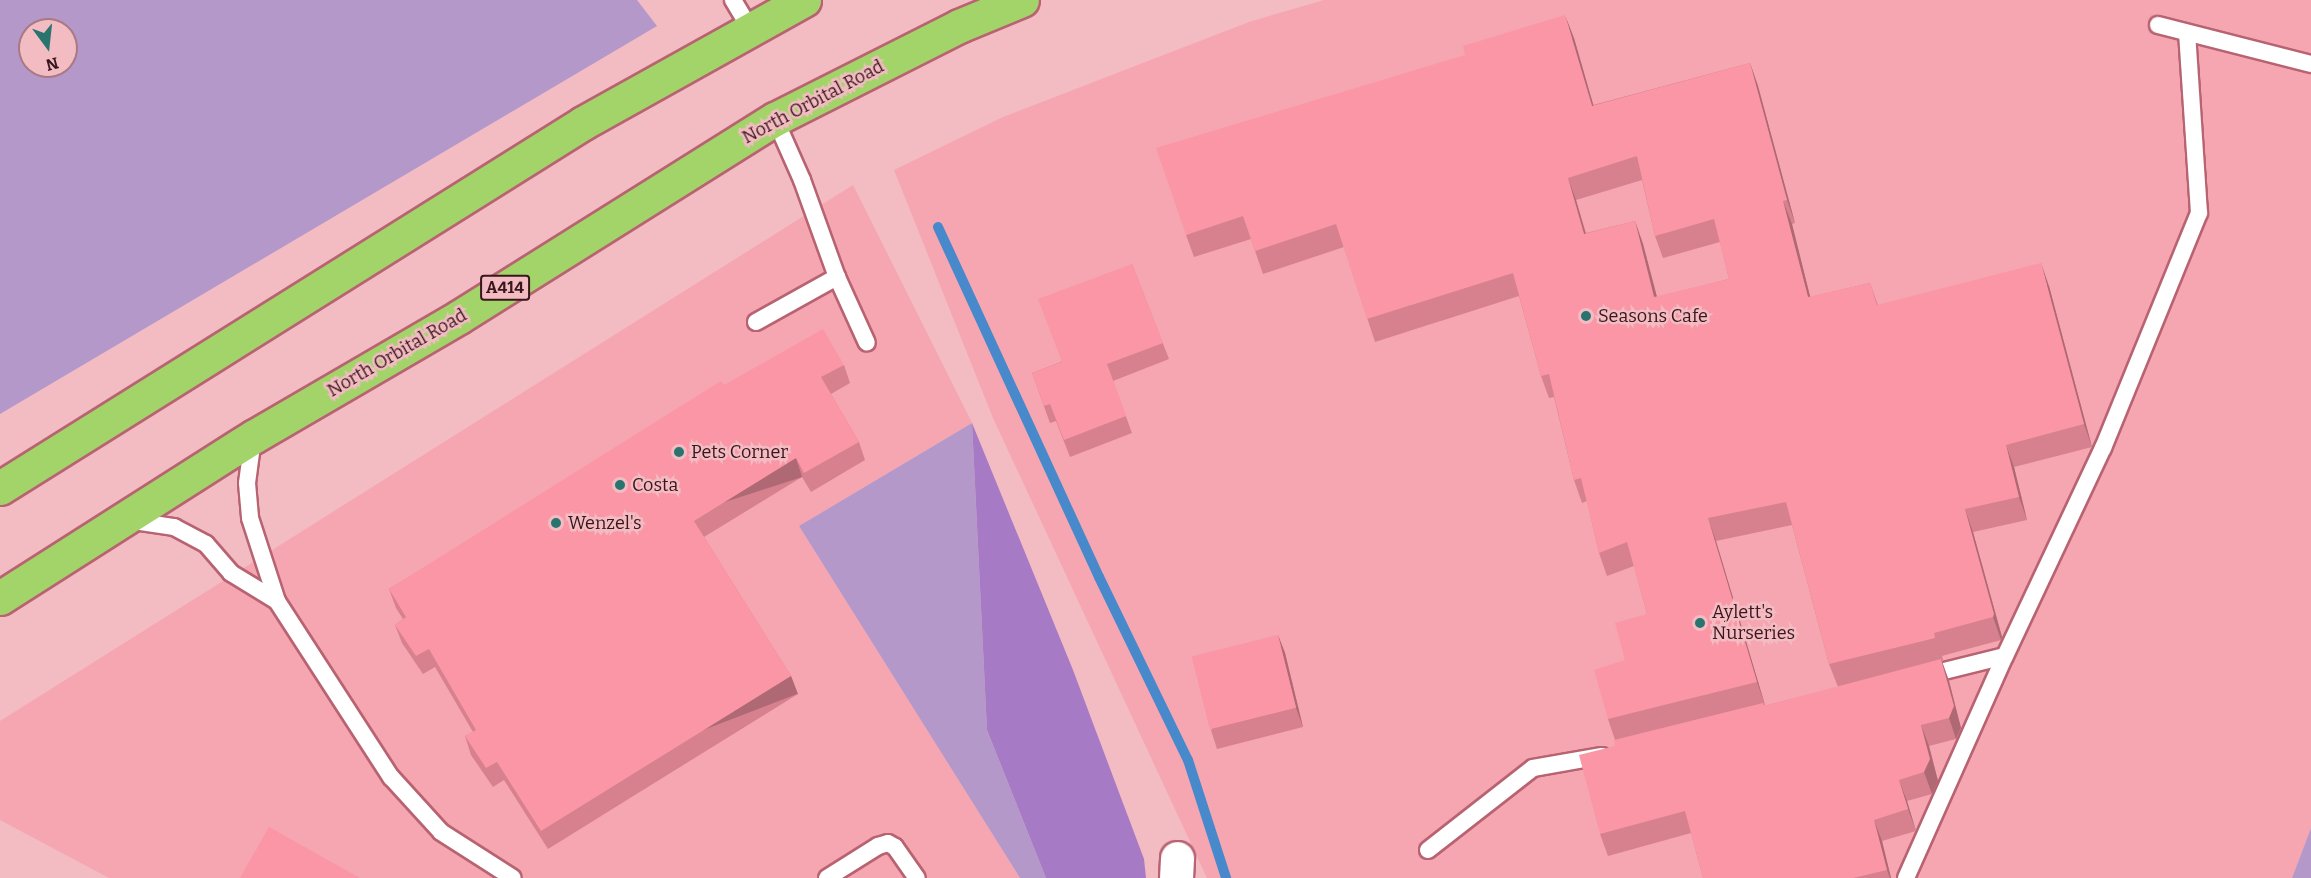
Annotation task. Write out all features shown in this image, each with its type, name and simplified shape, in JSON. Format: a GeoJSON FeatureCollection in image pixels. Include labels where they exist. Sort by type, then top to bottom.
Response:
{"type":"FeatureCollection","features":[{"type":"Feature","properties":{"kind":"highway"},"geometry":{"type":"LineString","coordinates":[[0,488],[583,123],[804,0]]}},
{"type":"Feature","properties":{"kind":"highway","name":"North Orbital Road"},"geometry":{"type":"LineString","coordinates":[[0,598],[253,437],[459,317],[775,119],[959,26],[1022,0]]}},
{"type":"Feature","properties":{"kind":"lane"},"geometry":{"type":"LineString","coordinates":[[733,0],[750,28]]}},
{"type":"Feature","properties":{"kind":"lane"},"geometry":{"type":"LineString","coordinates":[[2158,25],[2311,64]]}},
{"type":"Feature","properties":{"kind":"lane"},"geometry":{"type":"LineString","coordinates":[[1906,878],[2005,656],[2103,448],[2199,213],[2187,33]]}},
{"type":"Feature","properties":{"kind":"lane"},"geometry":{"type":"LineString","coordinates":[[775,119],[802,180],[837,277],[867,343]]}},
{"type":"Feature","properties":{"kind":"lane"},"geometry":{"type":"LineString","coordinates":[[756,322],[837,277]]}},
{"type":"Feature","properties":{"kind":"lane"},"geometry":{"type":"LineString","coordinates":[[253,437],[247,483],[250,518],[277,601],[391,777],[441,832],[513,878]]}},
{"type":"Feature","properties":{"kind":"lane"},"geometry":{"type":"LineString","coordinates":[[125,519],[174,527],[206,543],[231,573],[277,601]]}},
{"type":"Feature","properties":{"kind":"lane"},"geometry":{"type":"LineString","coordinates":[[1912,679],[2005,656]]}},
{"type":"Feature","properties":{"kind":"lane"},"geometry":{"type":"LineString","coordinates":[[1428,850],[1533,768],[1621,751]]}},
{"type":"Feature","properties":{"kind":"lane"},"geometry":{"type":"LineString","coordinates":[[827,878],[878,846],[888,843],[895,847],[917,878]]}},
{"type":"Feature","properties":{"kind":"shaded area"},"geometry":{"type":"Polygon","coordinates":[[[0,0],[637,0],[657,26],[0,414],[0,0]]]}},
{"type":"Feature","properties":{"kind":"shaded area","name":"Aylett's Nurseries"},"geometry":{"type":"Polygon","coordinates":[[[1324,0],[2311,0],[2311,828],[2292,878],[1207,878],[993,418],[894,170],[1003,117],[1249,22],[1324,0]]]}},
{"type":"Feature","properties":{"kind":"shaded area"},"geometry":{"type":"Polygon","coordinates":[[[853,185],[972,423],[799,526],[1020,878],[109,878],[0,820],[0,721],[853,185]]]}},
{"type":"Feature","properties":{"kind":"shaded area"},"geometry":{"type":"Polygon","coordinates":[[[972,423],[987,730],[1046,878],[1020,878],[799,526],[972,423]]]}},
{"type":"Feature","properties":{"kind":"shaded area"},"geometry":{"type":"Polygon","coordinates":[[[972,423],[1073,670],[1144,859],[1146,878],[1046,878],[987,730],[972,423]]]}},
{"type":"Feature","properties":{"kind":"shaded area"},"geometry":{"type":"Polygon","coordinates":[[[2311,828],[2311,878],[2292,878],[2311,828]]]}},
{"type":"Feature","properties":{"kind":"building"},"geometry":{"type":"Polygon","coordinates":[[[1565,15],[1592,106],[1750,63],[1787,200],[1783,201],[1808,297],[1870,283],[1877,305],[2041,263],[2084,424],[2006,445],[2019,497],[1965,509],[1993,617],[1934,633],[1935,638],[1829,664],[1786,502],[1708,518],[1757,682],[1608,719],[1594,670],[1625,660],[1615,623],[1647,614],[1627,542],[1599,553],[1581,478],[1574,480],[1549,374],[1541,376],[1513,273],[1367,319],[1336,224],[1255,251],[1243,216],[1186,235],[1156,148],[1465,55],[1463,46],[1565,15]],[[1637,156],[1568,178],[1584,234],[1635,221],[1654,297],[1729,279],[1714,219],[1655,236],[1637,156]]]}},
{"type":"Feature","properties":{"kind":"building"},"geometry":{"type":"Polygon","coordinates":[[[1132,264],[1163,343],[1107,364],[1126,416],[1064,440],[1050,404],[1044,406],[1032,373],[1062,362],[1038,299],[1132,264]]]}},
{"type":"Feature","properties":{"kind":"building"},"geometry":{"type":"Polygon","coordinates":[[[823,329],[844,365],[821,377],[859,442],[804,473],[796,458],[694,521],[791,676],[541,831],[497,762],[486,768],[465,736],[476,730],[429,649],[416,656],[395,625],[406,617],[389,589],[721,381],[724,385],[823,329]]]}},
{"type":"Feature","properties":{"kind":"building"},"geometry":{"type":"Polygon","coordinates":[[[1278,635],[1296,708],[1210,729],[1192,657],[1278,635]]]}},
{"type":"Feature","properties":{"kind":"building"},"geometry":{"type":"Polygon","coordinates":[[[1941,659],[1954,706],[1949,718],[1921,725],[1930,759],[1924,772],[1899,780],[1908,809],[1874,820],[1887,870],[1853,878],[1703,878],[1685,811],[1600,834],[1579,755],[1615,746],[1614,740],[1763,703],[1764,706],[1941,659]]]}},
{"type":"Feature","properties":{"kind":"building"},"geometry":{"type":"Polygon","coordinates":[[[269,827],[360,878],[240,878],[269,827]]]}},
{"type":"Feature","properties":{"kind":"waterway"},"geometry":{"type":"LineString","coordinates":[[938,227],[1099,577],[1188,760],[1226,878]]}},
{"type":"Feature","properties":{"kind":"place","name":"Seasons Cafe"},"geometry":{"type":"Point","coordinates":[1586,316]}},
{"type":"Feature","properties":{"kind":"place","name":"Pets Corner"},"geometry":{"type":"Point","coordinates":[679,452]}},
{"type":"Feature","properties":{"kind":"place","name":"Costa"},"geometry":{"type":"Point","coordinates":[620,485]}},
{"type":"Feature","properties":{"kind":"place","name":"Wenzel's"},"geometry":{"type":"Point","coordinates":[556,523]}},
{"type":"Feature","properties":{"kind":"place","name":"Aylett's Nurseries"},"geometry":{"type":"Point","coordinates":[1700,623]}}]}
